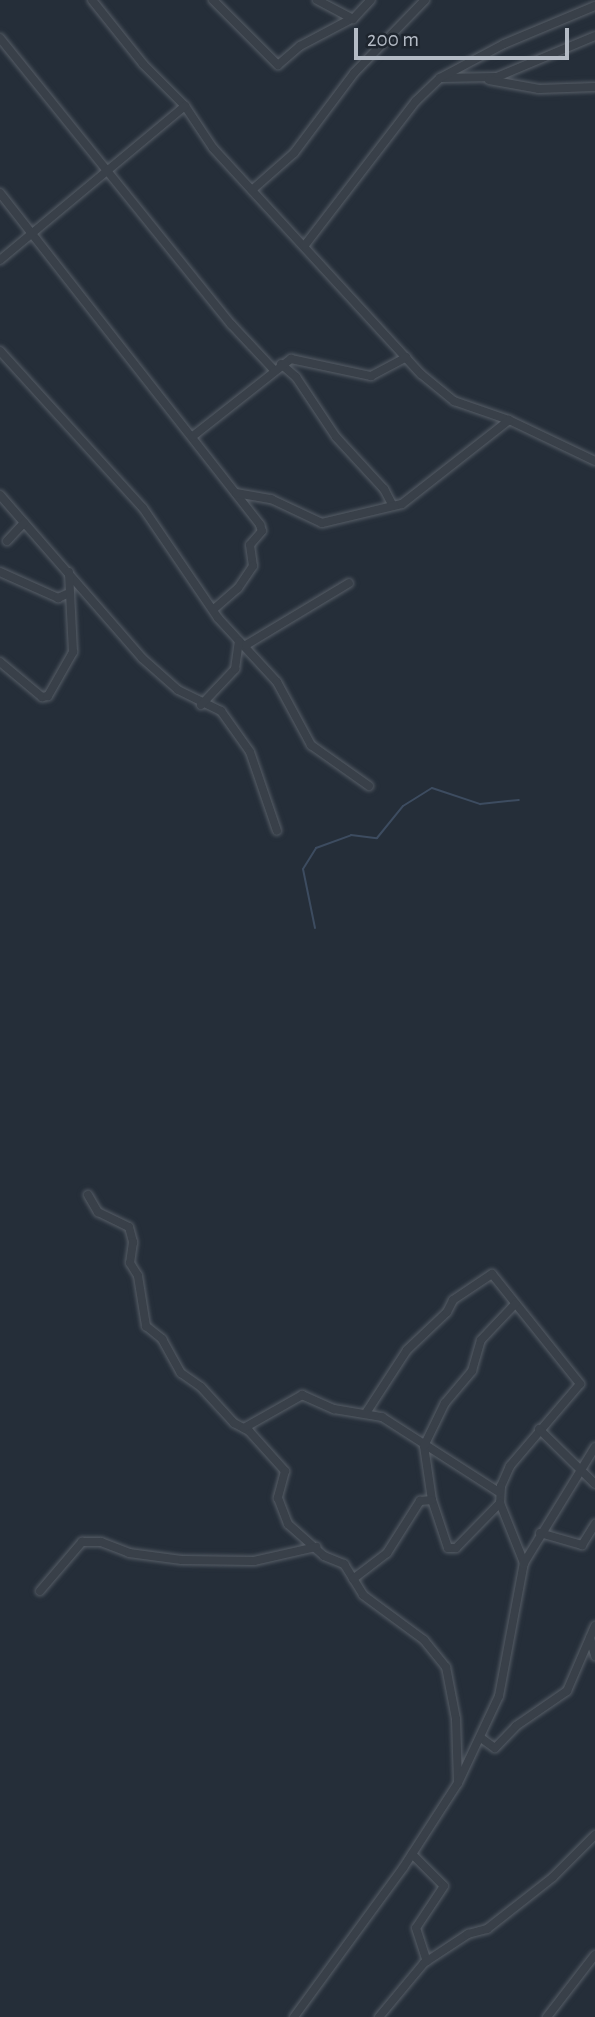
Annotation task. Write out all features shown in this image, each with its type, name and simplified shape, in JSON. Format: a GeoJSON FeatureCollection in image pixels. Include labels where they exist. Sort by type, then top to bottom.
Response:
{"type":"FeatureCollection","features":[{"type":"Feature","properties":{"kind":"street"},"geometry":{"type":"LineString","coordinates":[[92,0],[143,64],[185,106],[213,148],[406,357],[454,401],[509,419],[595,461]]}},
{"type":"Feature","properties":{"kind":"street"},"geometry":{"type":"LineString","coordinates":[[213,0],[278,65],[300,46],[351,19],[371,0]]}},
{"type":"Feature","properties":{"kind":"street"},"geometry":{"type":"LineString","coordinates":[[317,0],[351,19]]}},
{"type":"Feature","properties":{"kind":"street"},"geometry":{"type":"LineString","coordinates":[[253,190],[294,153],[354,73],[425,0]]}},
{"type":"Feature","properties":{"kind":"street"},"geometry":{"type":"LineString","coordinates":[[305,245],[416,101],[440,78],[504,44],[595,6]]}},
{"type":"Feature","properties":{"kind":"street"},"geometry":{"type":"LineString","coordinates":[[482,79],[497,77],[595,36]]}},
{"type":"Feature","properties":{"kind":"street"},"geometry":{"type":"LineString","coordinates":[[0,38],[231,324],[278,367],[296,377],[336,437],[384,489],[392,504]]}},
{"type":"Feature","properties":{"kind":"street"},"geometry":{"type":"LineString","coordinates":[[440,78],[482,79],[539,89],[595,87]]}},
{"type":"Feature","properties":{"kind":"street"},"geometry":{"type":"LineString","coordinates":[[0,260],[185,106]]}},
{"type":"Feature","properties":{"kind":"street"},"geometry":{"type":"LineString","coordinates":[[0,193],[29,235],[193,436],[262,530],[250,545],[253,566],[238,587],[213,610]]}},
{"type":"Feature","properties":{"kind":"street"},"geometry":{"type":"LineString","coordinates":[[0,351],[33,383],[79,441],[133,495],[213,610],[277,682],[311,746],[369,786]]}},
{"type":"Feature","properties":{"kind":"street"},"geometry":{"type":"LineString","coordinates":[[193,436],[278,367],[296,359],[371,376],[406,357]]}},
{"type":"Feature","properties":{"kind":"street"},"geometry":{"type":"LineString","coordinates":[[233,492],[271,499],[322,523],[412,500],[509,419]]}},
{"type":"Feature","properties":{"kind":"street"},"geometry":{"type":"LineString","coordinates":[[0,495],[142,658],[201,705],[220,711],[250,752],[277,831]]}},
{"type":"Feature","properties":{"kind":"street"},"geometry":{"type":"LineString","coordinates":[[7,541],[24,523]]}},
{"type":"Feature","properties":{"kind":"street"},"geometry":{"type":"LineString","coordinates":[[0,572],[58,598],[67,594]]}},
{"type":"Feature","properties":{"kind":"street"},"geometry":{"type":"LineString","coordinates":[[0,662],[41,697],[48,696],[73,652],[67,594],[69,572]]}},
{"type":"Feature","properties":{"kind":"street"},"geometry":{"type":"LineString","coordinates":[[201,705],[235,669],[242,643],[349,583]]}},
{"type":"Feature","properties":{"kind":"street"},"geometry":{"type":"LineString","coordinates":[[88,1195],[99,1212],[129,1227],[133,1242],[130,1263],[138,1276],[146,1326],[162,1339],[181,1373],[244,1428],[285,1471],[279,1505],[288,1524],[329,1559],[344,1564],[364,1597],[425,1640],[446,1667],[456,1719],[457,1783]]}},
{"type":"Feature","properties":{"kind":"street"},"geometry":{"type":"LineString","coordinates":[[366,1413],[407,1350],[447,1312],[453,1300],[485,1274],[492,1274],[580,1384],[510,1466],[499,1492],[500,1503],[524,1563]]}},
{"type":"Feature","properties":{"kind":"street"},"geometry":{"type":"LineString","coordinates":[[500,1503],[454,1549],[444,1544],[432,1500],[424,1446],[445,1403],[472,1371],[481,1340],[515,1304]]}},
{"type":"Feature","properties":{"kind":"street"},"geometry":{"type":"LineString","coordinates":[[244,1428],[278,1412],[298,1395],[334,1409],[382,1417],[499,1492]]}},
{"type":"Feature","properties":{"kind":"street"},"geometry":{"type":"LineString","coordinates":[[539,1429],[595,1484]]}},
{"type":"Feature","properties":{"kind":"street"},"geometry":{"type":"LineString","coordinates":[[294,2017],[412,1854],[457,1783],[481,1738],[499,1696],[524,1563],[595,1447]]}},
{"type":"Feature","properties":{"kind":"street"},"geometry":{"type":"LineString","coordinates":[[353,1579],[387,1553],[420,1501],[432,1500]]}},
{"type":"Feature","properties":{"kind":"street"},"geometry":{"type":"LineString","coordinates":[[540,1533],[579,1546],[595,1524]]}},
{"type":"Feature","properties":{"kind":"street"},"geometry":{"type":"LineString","coordinates":[[40,1591],[82,1542],[101,1542],[129,1553],[181,1560],[254,1561],[316,1547]]}},
{"type":"Feature","properties":{"kind":"street"},"geometry":{"type":"LineString","coordinates":[[481,1738],[495,1748],[516,1726],[567,1691],[595,1626]]}},
{"type":"Feature","properties":{"kind":"street"},"geometry":{"type":"LineString","coordinates":[[590,1638],[595,1656]]}},
{"type":"Feature","properties":{"kind":"street"},"geometry":{"type":"LineString","coordinates":[[379,2017],[427,1961],[468,1934],[487,1929],[553,1877],[595,1835]]}},
{"type":"Feature","properties":{"kind":"street"},"geometry":{"type":"LineString","coordinates":[[412,1854],[444,1886],[415,1928],[427,1961]]}},
{"type":"Feature","properties":{"kind":"street"},"geometry":{"type":"LineString","coordinates":[[547,2017],[595,1955]]}},
{"type":"Feature","properties":{"kind":"waterway"},"geometry":{"type":"LineString","coordinates":[[315,928],[303,869],[316,848],[351,835],[377,838],[403,806],[432,788],[480,804],[519,800]]}}]}
